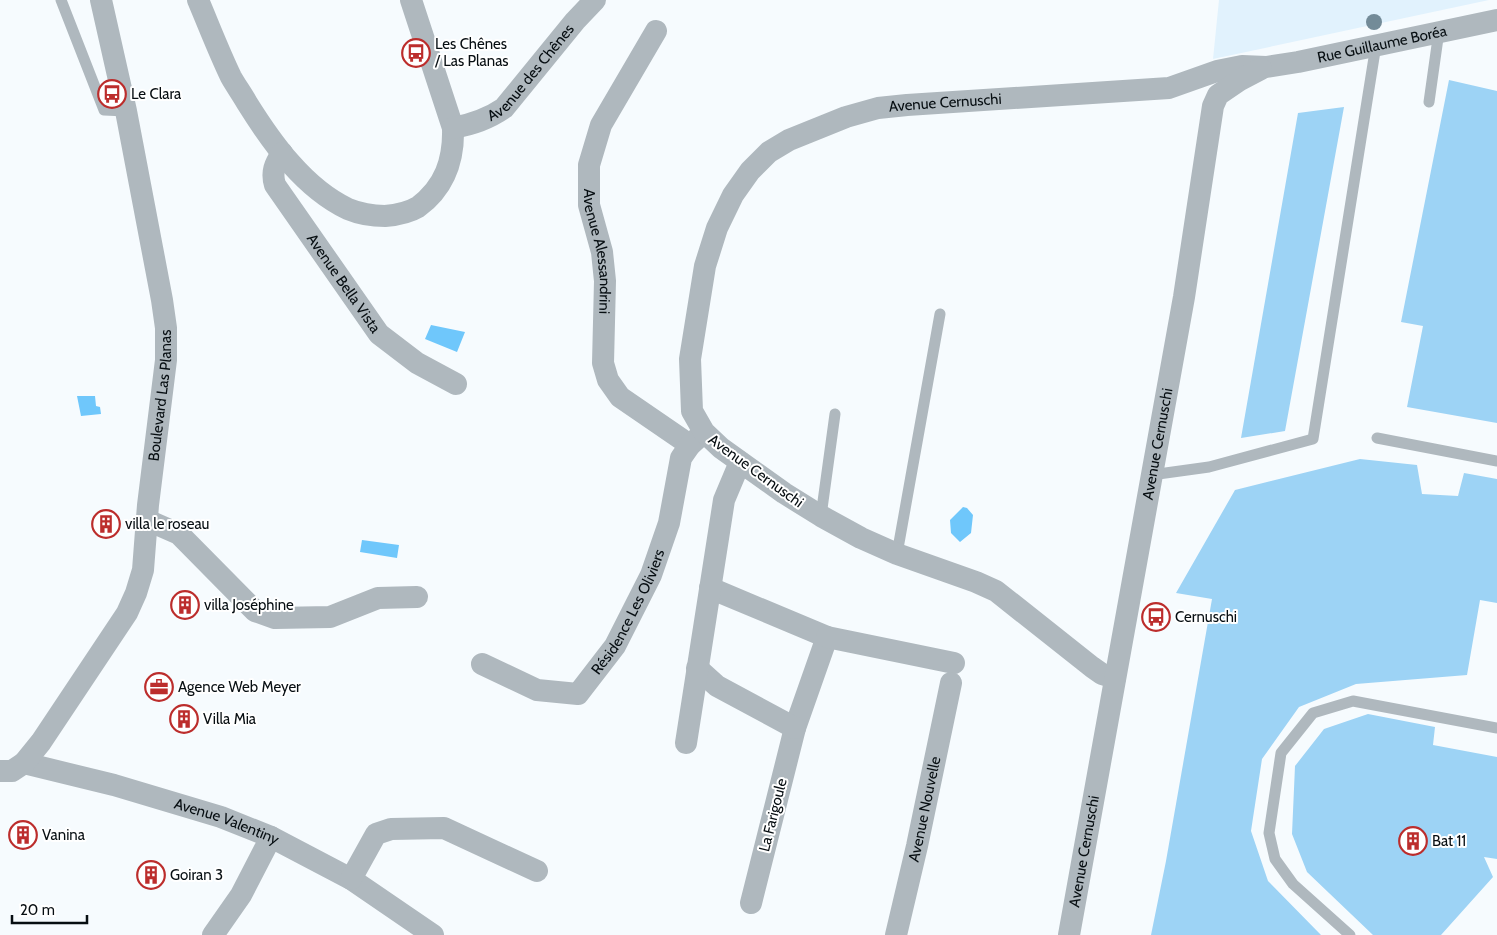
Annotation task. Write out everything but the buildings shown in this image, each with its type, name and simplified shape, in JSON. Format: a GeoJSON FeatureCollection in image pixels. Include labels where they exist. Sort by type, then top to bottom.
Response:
{"type":"FeatureCollection","features":[{"type":"Feature","properties":{"kind":"street","name":"Boulevard Las Planas"},"geometry":{"type":"LineString","coordinates":[[24,763],[41,742],[127,613],[136,593],[143,570],[166,360],[166,328],[162,300],[126,111],[100,0]]}},
{"type":"Feature","properties":{"kind":"street"},"geometry":{"type":"LineString","coordinates":[[198,0],[232,78],[262,127],[282,153],[311,183],[331,198],[349,209],[372,216],[390,216],[410,212],[427,200],[439,186],[454,148],[453,128],[412,0]]}},
{"type":"Feature","properties":{"kind":"street","name":"Avenue des Chênes"},"geometry":{"type":"LineString","coordinates":[[453,128],[488,118],[504,108],[595,0]]}},
{"type":"Feature","properties":{"kind":"street","name":"Rue Guillaume Boréa"},"geometry":{"type":"LineString","coordinates":[[1266,67],[1497,20]]}},
{"type":"Feature","properties":{"kind":"street","name":"Avenue Alessandrini"},"geometry":{"type":"LineString","coordinates":[[656,31],[600,125],[589,165],[589,205],[602,252],[605,281],[603,363],[608,380],[620,397],[697,439]]}},
{"type":"Feature","properties":{"kind":"street","name":"Avenue Cernuschi"},"geometry":{"type":"LineString","coordinates":[[1114,678],[1102,674],[1092,667],[996,591],[976,582],[896,554],[860,538],[784,493],[740,462],[697,439],[692,411],[690,359],[706,266],[717,228],[733,195],[750,172],[769,152],[789,140],[846,117],[878,108],[907,105],[1169,88],[1217,71],[1242,66],[1266,67]]}},
{"type":"Feature","properties":{"kind":"street","name":"Avenue Cernuschi"},"geometry":{"type":"LineString","coordinates":[[1069,935],[1184,297],[1213,106],[1218,94],[1266,67]]}},
{"type":"Feature","properties":{"kind":"street","name":"Avenue Bella Vista"},"geometry":{"type":"LineString","coordinates":[[282,153],[275,164],[272,176],[276,185],[379,334],[417,363],[456,384]]}},
{"type":"Feature","properties":{"kind":"street","name":"Résidence Les Oliviers"},"geometry":{"type":"LineString","coordinates":[[482,664],[537,690],[578,694],[615,646],[651,575],[669,523],[681,458],[697,439]]}},
{"type":"Feature","properties":{"kind":"street"},"geometry":{"type":"LineString","coordinates":[[686,743],[724,500],[740,462]]}},
{"type":"Feature","properties":{"kind":"street"},"geometry":{"type":"LineString","coordinates":[[147,520],[179,534],[255,612],[275,618],[330,617],[378,598],[417,597]]}},
{"type":"Feature","properties":{"kind":"street"},"geometry":{"type":"LineString","coordinates":[[710,588],[827,638]]}},
{"type":"Feature","properties":{"kind":"street","name":"Avenue Nouvelle"},"geometry":{"type":"LineString","coordinates":[[827,638],[952,673],[917,846],[896,935]]}},
{"type":"Feature","properties":{"kind":"street","name":"La Farigoule"},"geometry":{"type":"LineString","coordinates":[[750,903],[794,728],[827,638]]}},
{"type":"Feature","properties":{"kind":"street"},"geometry":{"type":"LineString","coordinates":[[698,668],[717,686],[794,728]]}},
{"type":"Feature","properties":{"kind":"street"},"geometry":{"type":"LineString","coordinates":[[0,771],[12,771],[24,763]]}},
{"type":"Feature","properties":{"kind":"street","name":"Avenue Valentiny"},"geometry":{"type":"LineString","coordinates":[[24,763],[114,785],[221,817],[271,837],[351,879],[433,935]]}},
{"type":"Feature","properties":{"kind":"street"},"geometry":{"type":"LineString","coordinates":[[351,879],[376,834],[391,829],[444,828],[538,871]]}},
{"type":"Feature","properties":{"kind":"street"},"geometry":{"type":"LineString","coordinates":[[213,935],[241,895],[271,837]]}},
{"type":"Feature","properties":{"kind":"lane"},"geometry":{"type":"LineString","coordinates":[[61,0],[104,110],[126,111]]}},
{"type":"Feature","properties":{"kind":"lane"},"geometry":{"type":"LineString","coordinates":[[1429,102],[1439,31]]}},
{"type":"Feature","properties":{"kind":"lane"},"geometry":{"type":"LineString","coordinates":[[1151,475],[1209,467],[1313,439],[1376,45]]}},
{"type":"Feature","properties":{"kind":"lane"},"geometry":{"type":"LineString","coordinates":[[896,554],[940,314]]}},
{"type":"Feature","properties":{"kind":"lane"},"geometry":{"type":"LineString","coordinates":[[821,516],[835,414]]}},
{"type":"Feature","properties":{"kind":"lane"},"geometry":{"type":"LineString","coordinates":[[1376,438],[1497,461]]}},
{"type":"Feature","properties":{"kind":"lane"},"geometry":{"type":"LineString","coordinates":[[1350,935],[1293,884],[1275,859],[1269,833],[1281,753],[1312,713],[1353,701],[1497,728]]}},
{"type":"Feature","properties":{"kind":"shaded area"},"geometry":{"type":"Polygon","coordinates":[[[1219,0],[1489,0],[1213,59],[1219,0]]]}},
{"type":"Feature","properties":{"kind":"shaded area"},"geometry":{"type":"Polygon","coordinates":[[[1449,80],[1497,91],[1497,423],[1407,407],[1423,326],[1401,322],[1449,80]]]}},
{"type":"Feature","properties":{"kind":"shaded area"},"geometry":{"type":"Polygon","coordinates":[[[1344,107],[1285,431],[1241,438],[1298,113],[1344,107]]]}},
{"type":"Feature","properties":{"kind":"shaded area"},"geometry":{"type":"Polygon","coordinates":[[[431,325],[465,332],[457,352],[425,339],[431,325]]]}},
{"type":"Feature","properties":{"kind":"shaded area"},"geometry":{"type":"Polygon","coordinates":[[[77,396],[95,396],[96,406],[100,407],[101,414],[81,416],[77,396]]]}},
{"type":"Feature","properties":{"kind":"shaded area"},"geometry":{"type":"Polygon","coordinates":[[[1360,459],[1417,465],[1422,494],[1458,496],[1464,473],[1497,479],[1497,603],[1480,600],[1467,675],[1356,684],[1299,707],[1262,759],[1251,831],[1268,881],[1321,935],[1151,935],[1166,861],[1212,599],[1176,593],[1235,490],[1360,459]]]}},
{"type":"Feature","properties":{"kind":"shaded area"},"geometry":{"type":"Polygon","coordinates":[[[963,507],[967,508],[973,515],[971,533],[960,542],[951,533],[950,520],[963,507]]]}},
{"type":"Feature","properties":{"kind":"shaded area"},"geometry":{"type":"Polygon","coordinates":[[[362,540],[399,545],[397,558],[360,552],[362,540]]]}},
{"type":"Feature","properties":{"kind":"shaded area"},"geometry":{"type":"Polygon","coordinates":[[[1368,714],[1435,727],[1433,745],[1497,757],[1497,859],[1484,857],[1493,877],[1441,935],[1373,935],[1307,872],[1292,834],[1295,766],[1324,729],[1368,714]]]}},
{"type":"Feature","properties":{"kind":"place","name":"Les Chênes / Las Planas"},"geometry":{"type":"Point","coordinates":[416,53]}},
{"type":"Feature","properties":{"kind":"place","name":"Le Clara"},"geometry":{"type":"Point","coordinates":[112,94]}},
{"type":"Feature","properties":{"kind":"place","name":"villa le roseau"},"geometry":{"type":"Point","coordinates":[106,524]}},
{"type":"Feature","properties":{"kind":"place","name":"villa Joséphine"},"geometry":{"type":"Point","coordinates":[185,605]}},
{"type":"Feature","properties":{"kind":"place","name":"Cernuschi"},"geometry":{"type":"Point","coordinates":[1156,617]}},
{"type":"Feature","properties":{"kind":"place","name":"Agence Web Meyer"},"geometry":{"type":"Point","coordinates":[159,687]}},
{"type":"Feature","properties":{"kind":"place","name":"Villa Mia"},"geometry":{"type":"Point","coordinates":[184,719]}},
{"type":"Feature","properties":{"kind":"place","name":"Vanina"},"geometry":{"type":"Point","coordinates":[23,835]}},
{"type":"Feature","properties":{"kind":"place","name":"Bat 11"},"geometry":{"type":"Point","coordinates":[1413,841]}},
{"type":"Feature","properties":{"kind":"place","name":"Goiran 3"},"geometry":{"type":"Point","coordinates":[151,875]}}]}
